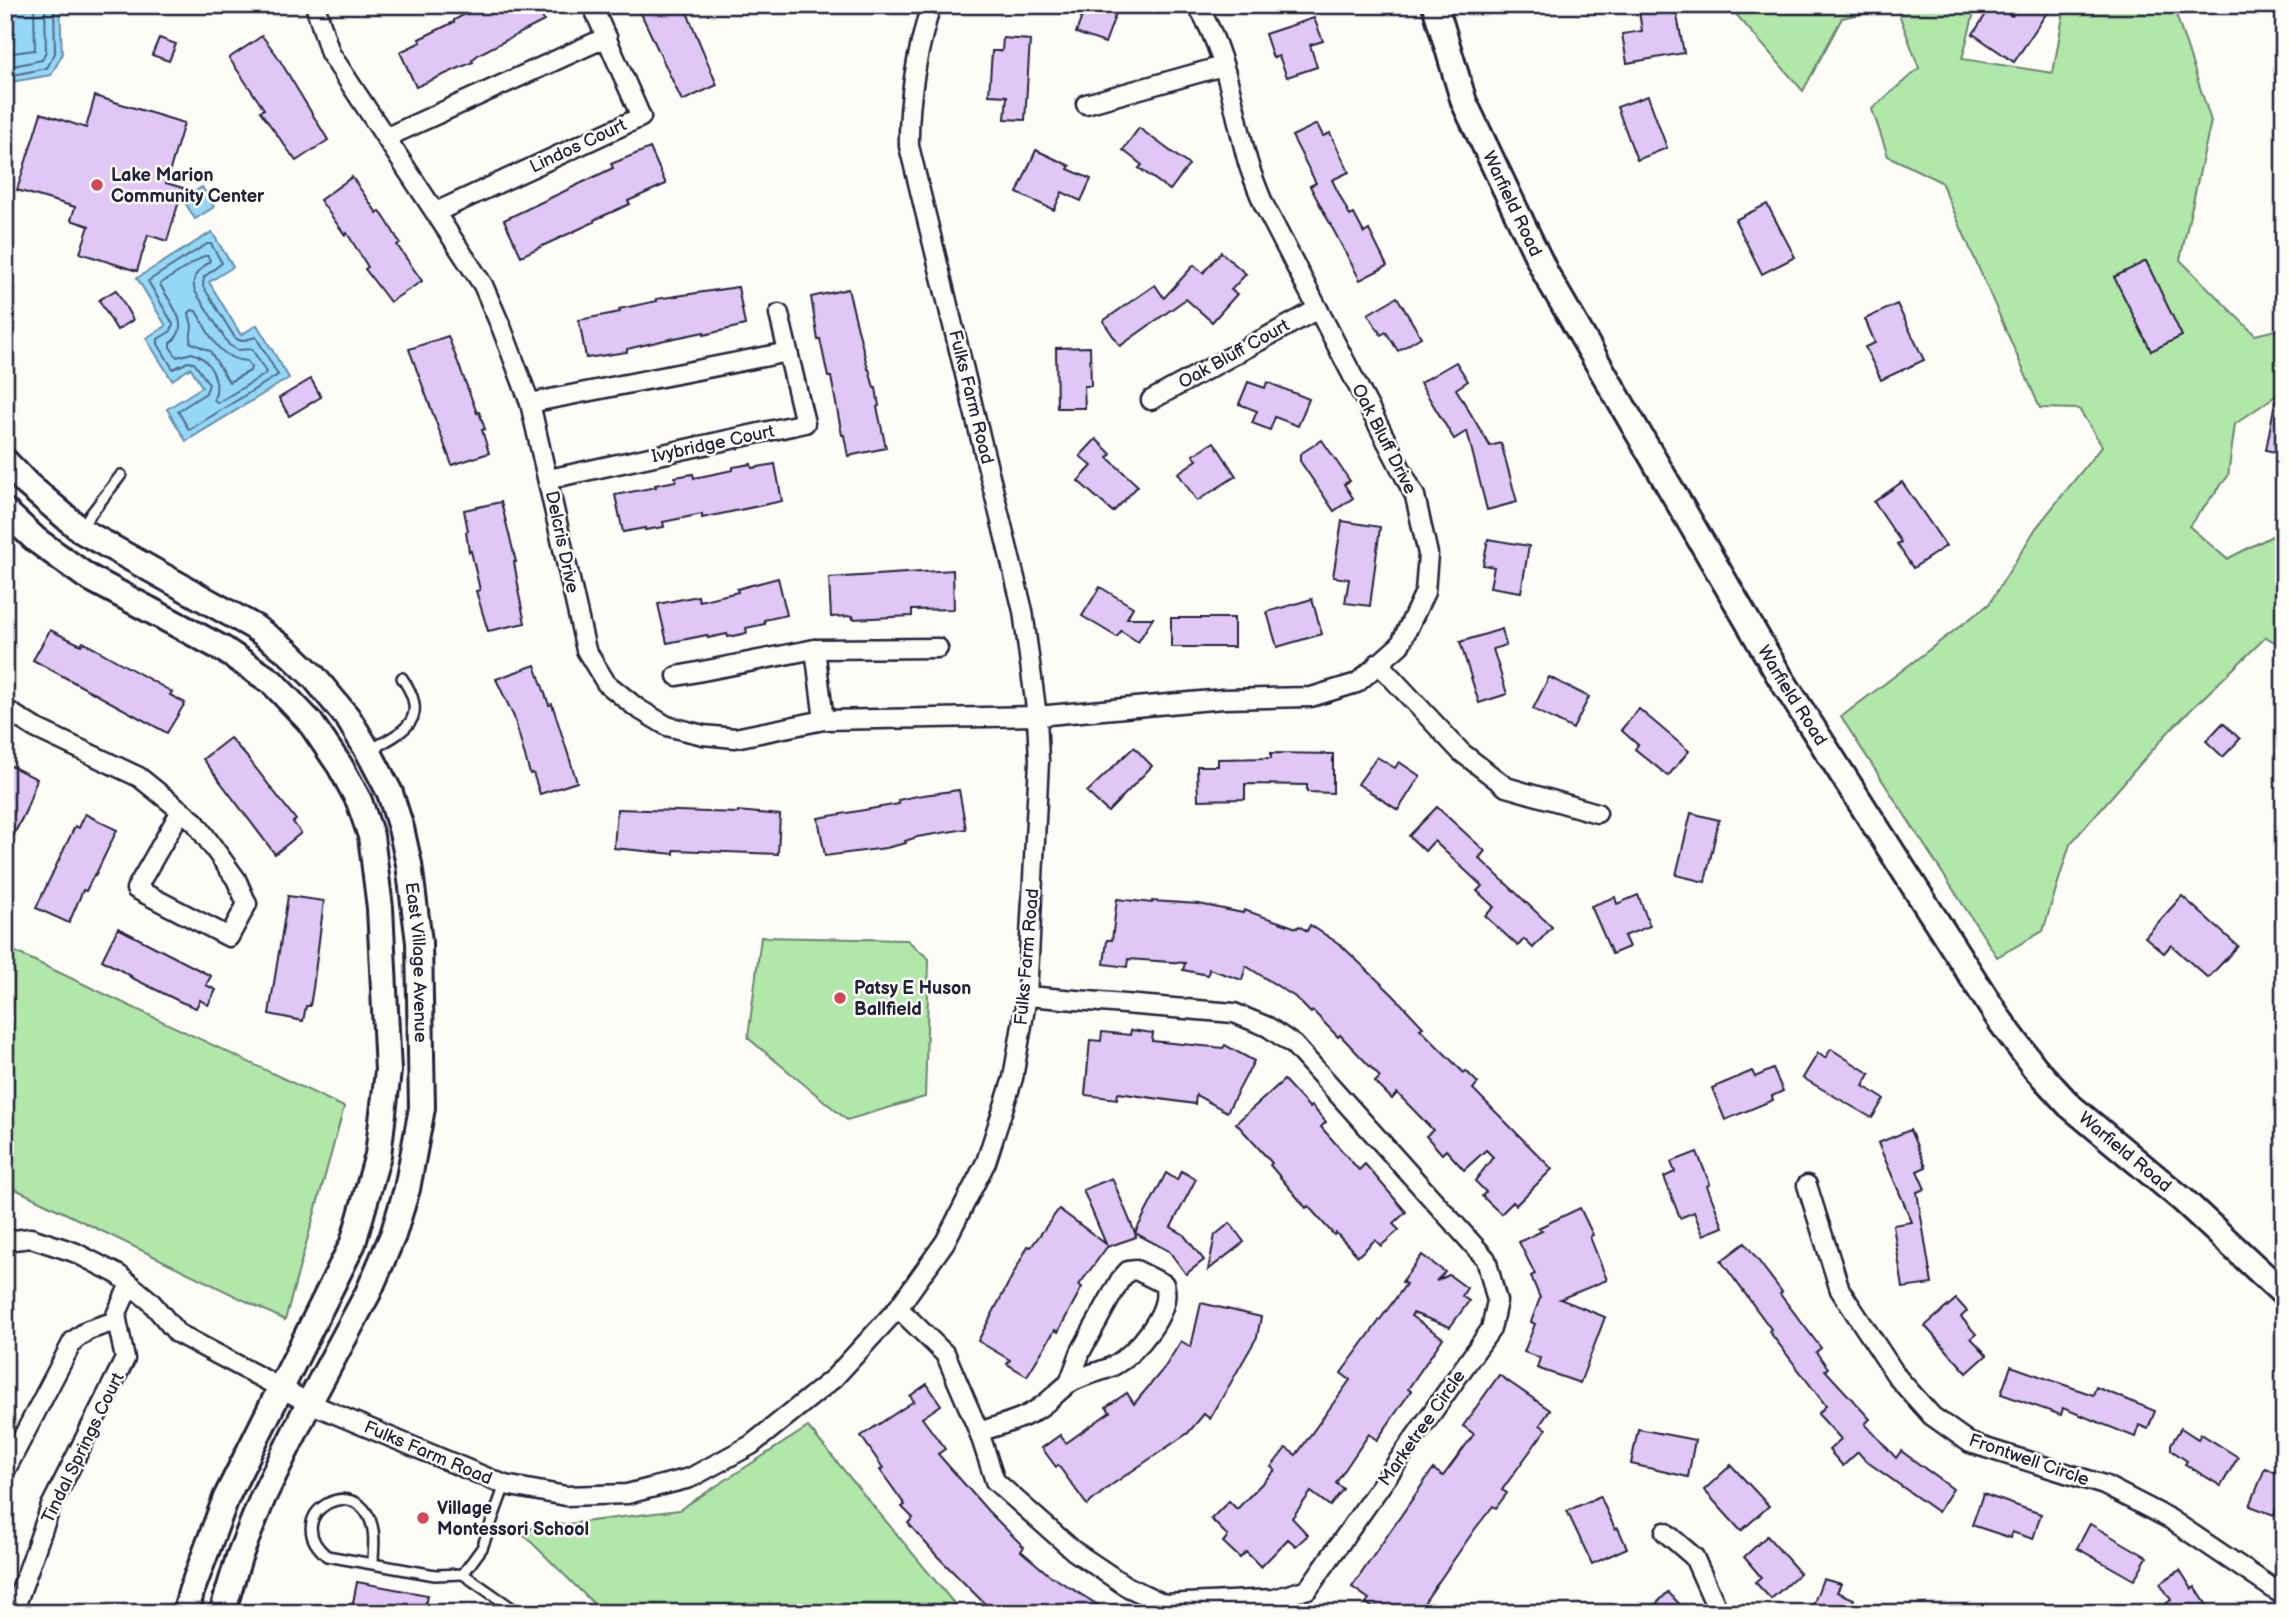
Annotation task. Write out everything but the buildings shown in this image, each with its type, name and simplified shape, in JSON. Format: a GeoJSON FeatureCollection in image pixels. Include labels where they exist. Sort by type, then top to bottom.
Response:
{"type":"FeatureCollection","features":[{"type":"Feature","properties":{"kind":"street","name":"Delcris Drive"},"geometry":{"type":"LineString","coordinates":[[315,5],[330,53],[483,285],[530,403],[586,650],[606,683],[636,708],[667,726],[703,735],[735,738],[824,720],[1037,716]]}},
{"type":"Feature","properties":{"kind":"street","name":"Lindos Court"},"geometry":{"type":"LineString","coordinates":[[436,212],[642,117],[592,5]]}},
{"type":"Feature","properties":{"kind":"street","name":"Fulks Farm Road"},"geometry":{"type":"LineString","coordinates":[[5,1241],[31,1238],[74,1252],[120,1275],[150,1301],[177,1333],[309,1403],[505,1485],[566,1496],[627,1494],[690,1478],[751,1445],[834,1378],[898,1308],[945,1242],[986,1162],[1013,1078],[1027,996],[1039,761],[1037,716],[1023,611],[909,146],[912,85],[931,5]]}},
{"type":"Feature","properties":{"kind":"street","name":"Oak Bluff Drive"},"geometry":{"type":"LineString","coordinates":[[1037,716],[1223,699],[1311,696],[1357,683],[1400,645],[1425,592],[1428,554],[1415,496],[1264,205],[1248,163],[1223,66],[1208,23],[1197,5]]}},
{"type":"Feature","properties":{"kind":"street","name":"Warfield Road"},"geometry":{"type":"LineString","coordinates":[[1435,5],[1464,102],[1546,274],[1780,677],[2001,1022],[2035,1068],[2069,1105],[2183,1200],[2284,1294]]}},
{"type":"Feature","properties":{"kind":"street"},"geometry":{"type":"LineString","coordinates":[[387,137],[607,37]]}},
{"type":"Feature","properties":{"kind":"street"},"geometry":{"type":"LineString","coordinates":[[1086,104],[1223,66]]}},
{"type":"Feature","properties":{"kind":"street","name":"Oak Bluff Court"},"geometry":{"type":"LineString","coordinates":[[1151,400],[1318,309]]}},
{"type":"Feature","properties":{"kind":"street","name":"Ivybridge Court"},"geometry":{"type":"LineString","coordinates":[[549,480],[805,423],[779,314]]}},
{"type":"Feature","properties":{"kind":"street"},"geometry":{"type":"LineString","coordinates":[[530,403],[788,352]]}},
{"type":"Feature","properties":{"kind":"street","name":"East Village Avenue"},"geometry":{"type":"LineString","coordinates":[[5,461],[79,529],[254,627],[286,651],[330,695],[368,751],[390,793],[409,864],[419,942],[422,1108],[407,1189],[393,1235],[368,1293],[309,1403],[263,1497],[239,1557],[222,1613]]}},
{"type":"Feature","properties":{"kind":"street","name":"East Village Avenue"},"geometry":{"type":"LineString","coordinates":[[5,511],[36,540],[86,576],[223,649],[272,682],[310,722],[340,766],[359,801],[371,836],[380,908],[388,1071],[378,1155],[353,1243],[226,1498],[191,1592],[186,1613]]}},
{"type":"Feature","properties":{"kind":"street"},"geometry":{"type":"LineString","coordinates":[[815,649],[824,720]]}},
{"type":"Feature","properties":{"kind":"street"},"geometry":{"type":"LineString","coordinates":[[677,676],[815,649],[938,649]]}},
{"type":"Feature","properties":{"kind":"street"},"geometry":{"type":"LineString","coordinates":[[1378,663],[1461,752],[1506,787],[1597,813]]}},
{"type":"Feature","properties":{"kind":"street"},"geometry":{"type":"LineString","coordinates":[[5,709],[35,728],[139,777],[195,822],[236,879],[247,904],[229,937],[136,889],[181,811]]}},
{"type":"Feature","properties":{"kind":"street","name":"Marketree Circle"},"geometry":{"type":"LineString","coordinates":[[898,1308],[946,1355],[979,1432],[995,1481],[1074,1551],[1126,1586],[1164,1604],[1242,1607],[1308,1589],[1491,1329],[1497,1301],[1486,1259],[1294,1045],[1268,1027],[1234,1013],[1027,996]]}},
{"type":"Feature","properties":{"kind":"street","name":"Frontwell Circle"},"geometry":{"type":"LineString","coordinates":[[1807,1185],[1840,1290],[1898,1378],[1932,1416],[1970,1443],[2115,1490],[2170,1519],[2284,1596]]}},
{"type":"Feature","properties":{"kind":"street"},"geometry":{"type":"LineString","coordinates":[[979,1432],[1027,1416],[1069,1383],[1112,1366],[1139,1345],[1165,1304],[1167,1293],[1164,1284],[1136,1270],[1128,1271],[1120,1280],[1081,1351],[1069,1383]]}},
{"type":"Feature","properties":{"kind":"street"},"geometry":{"type":"LineString","coordinates":[[5,1471],[73,1340],[88,1330],[116,1321],[116,1315],[130,1284]]}},
{"type":"Feature","properties":{"kind":"street","name":"Tindal Springs Court"},"geometry":{"type":"LineString","coordinates":[[13,1613],[51,1506],[125,1359],[116,1321]]}},
{"type":"Feature","properties":{"kind":"street"},"geometry":{"type":"LineString","coordinates":[[1665,1532],[1694,1557],[1719,1613]]}},
{"type":"Feature","properties":{"kind":"lane"},"geometry":{"type":"LineString","coordinates":[[79,529],[121,475]]}},
{"type":"Feature","properties":{"kind":"lane"},"geometry":{"type":"LineString","coordinates":[[368,751],[402,730],[412,720],[416,709],[411,691],[402,678]]}},
{"type":"Feature","properties":{"kind":"lane"},"geometry":{"type":"LineString","coordinates":[[463,1574],[482,1548],[505,1485]]}},
{"type":"Feature","properties":{"kind":"lane"},"geometry":{"type":"LineString","coordinates":[[373,1563],[373,1530],[366,1512],[354,1502],[340,1498],[326,1503],[316,1513],[311,1532],[316,1546],[327,1556],[435,1575],[463,1574],[519,1613]]}},
{"type":"Feature","properties":{"kind":"green space"},"geometry":{"type":"Polygon","coordinates":[[[1728,5],[1976,5],[1962,59],[2053,73],[2065,5],[2173,5],[2211,121],[2180,260],[2255,335],[2284,328],[2284,390],[2235,424],[2228,476],[2189,526],[2227,559],[2284,530],[2284,648],[2266,637],[2170,730],[2070,844],[2043,931],[1997,957],[1841,717],[1989,604],[2036,528],[2102,446],[2079,409],[2040,408],[1941,182],[1888,156],[1872,109],[1919,68],[1896,6],[1842,18],[1803,91],[1728,5]]]}},
{"type":"Feature","properties":{"kind":"green space","name":"Patsy E Huson Ballfield"},"geometry":{"type":"Polygon","coordinates":[[[761,937],[907,940],[929,959],[925,1097],[847,1120],[748,1038],[761,937]]]}},
{"type":"Feature","properties":{"kind":"green space"},"geometry":{"type":"Polygon","coordinates":[[[5,947],[344,1107],[285,1320],[5,1184],[5,947]]]}},
{"type":"Feature","properties":{"kind":"green space"},"geometry":{"type":"Polygon","coordinates":[[[808,1427],[962,1613],[603,1613],[519,1530],[679,1510],[808,1427]]]}},
{"type":"Feature","properties":{"kind":"water"},"geometry":{"type":"Polygon","coordinates":[[[5,5],[60,5],[62,55],[51,75],[11,82],[5,80],[5,5]]]}},
{"type":"Feature","properties":{"kind":"water"},"geometry":{"type":"Polygon","coordinates":[[[202,187],[214,207],[195,219],[183,199],[202,187]]]}},
{"type":"Feature","properties":{"kind":"water"},"geometry":{"type":"Polygon","coordinates":[[[212,232],[233,267],[209,282],[241,335],[257,325],[289,378],[186,441],[167,409],[202,387],[191,368],[172,380],[146,338],[166,326],[137,278],[212,232]]]}},
{"type":"Feature","properties":{"kind":"place","name":"Lake Marion Community Center"},"geometry":{"type":"Point","coordinates":[97,185]}},
{"type":"Feature","properties":{"kind":"place","name":"Patsy E Huson Ballfield"},"geometry":{"type":"Point","coordinates":[840,998]}},
{"type":"Feature","properties":{"kind":"place","name":"Village Montessori School"},"geometry":{"type":"Point","coordinates":[423,1518]}}]}
